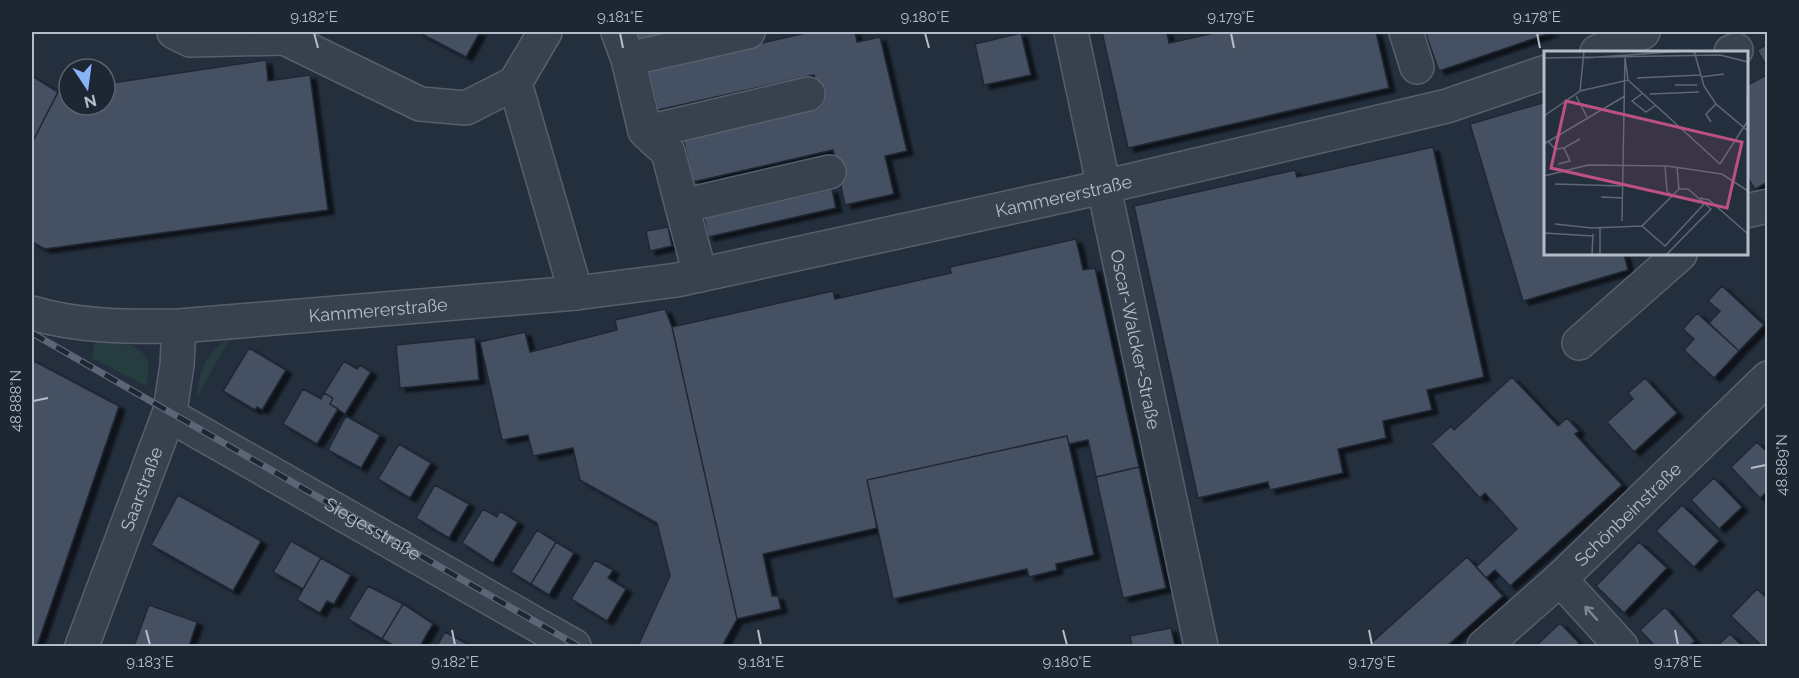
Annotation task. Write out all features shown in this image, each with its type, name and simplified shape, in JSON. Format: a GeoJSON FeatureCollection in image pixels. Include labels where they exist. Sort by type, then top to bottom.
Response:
{"type":"FeatureCollection","features":[{"type":"Feature","properties":{"kind":"street"},"geometry":{"type":"LineString","coordinates":[[174,32],[190,40],[278,35],[420,104],[466,108],[515,83],[545,32]]}},
{"type":"Feature","properties":{"kind":"street"},"geometry":{"type":"LineString","coordinates":[[700,275],[668,152],[645,131],[623,45],[748,32]]}},
{"type":"Feature","properties":{"kind":"street","name":"Oscar-Walcker-Straße"},"geometry":{"type":"LineString","coordinates":[[1071,32],[1201,646]]}},
{"type":"Feature","properties":{"kind":"street"},"geometry":{"type":"LineString","coordinates":[[1406,32],[1417,67]]}},
{"type":"Feature","properties":{"kind":"street"},"geometry":{"type":"LineString","coordinates":[[1599,51],[1643,32]]}},
{"type":"Feature","properties":{"kind":"street","name":"Kammererstraße"},"geometry":{"type":"LineString","coordinates":[[179,326],[576,293],[677,280],[1103,187],[1447,106],[1544,72]]}},
{"type":"Feature","properties":{"kind":"street"},"geometry":{"type":"LineString","coordinates":[[515,83],[576,293]]}},
{"type":"Feature","properties":{"kind":"street"},"geometry":{"type":"LineString","coordinates":[[657,142],[664,128],[808,94]]}},
{"type":"Feature","properties":{"kind":"street"},"geometry":{"type":"LineString","coordinates":[[682,206],[829,172]]}},
{"type":"Feature","properties":{"kind":"street"},"geometry":{"type":"LineString","coordinates":[[1748,211],[1767,206]]}},
{"type":"Feature","properties":{"kind":"street"},"geometry":{"type":"LineString","coordinates":[[1579,343],[1679,255]]}},
{"type":"Feature","properties":{"kind":"street"},"geometry":{"type":"LineString","coordinates":[[32,313],[64,321],[127,327],[179,326]]}},
{"type":"Feature","properties":{"kind":"street","name":"Saarstraße"},"geometry":{"type":"LineString","coordinates":[[82,646],[169,416],[177,365],[179,326]]}},
{"type":"Feature","properties":{"kind":"street","name":"Schönbeinstraße"},"geometry":{"type":"LineString","coordinates":[[1484,646],[1560,579],[1707,439],[1767,378]]}},
{"type":"Feature","properties":{"kind":"street","name":"Siegesstraße"},"geometry":{"type":"LineString","coordinates":[[169,416],[574,646]]}},
{"type":"Feature","properties":{"kind":"street"},"geometry":{"type":"LineString","coordinates":[[1560,579],[1621,646]]}},
{"type":"Feature","properties":{"kind":"green space"},"geometry":{"type":"Polygon","coordinates":[[[95,338],[128,345],[144,354],[149,372],[146,386],[92,358],[95,338]]]}},
{"type":"Feature","properties":{"kind":"green space"},"geometry":{"type":"Polygon","coordinates":[[[230,338],[197,397],[199,379],[205,363],[215,349],[230,338]]]}},
{"type":"Feature","properties":{"kind":"building"},"geometry":{"type":"Polygon","coordinates":[[[418,32],[480,32],[466,57],[418,32]]]}},
{"type":"Feature","properties":{"kind":"building"},"geometry":{"type":"Polygon","coordinates":[[[635,32],[684,32],[638,42],[635,32]]]}},
{"type":"Feature","properties":{"kind":"building"},"geometry":{"type":"Polygon","coordinates":[[[810,32],[855,32],[857,42],[880,37],[907,151],[885,156],[894,194],[845,205],[833,150],[693,182],[683,138],[821,106],[814,75],[658,110],[648,69],[810,32]]]}},
{"type":"Feature","properties":{"kind":"building"},"geometry":{"type":"Polygon","coordinates":[[[1102,32],[1167,32],[1169,43],[1218,32],[1376,32],[1389,88],[1128,148],[1102,32]]]}},
{"type":"Feature","properties":{"kind":"building"},"geometry":{"type":"Polygon","coordinates":[[[1425,32],[1553,32],[1439,71],[1425,32]]]}},
{"type":"Feature","properties":{"kind":"building"},"geometry":{"type":"Polygon","coordinates":[[[1021,33],[1031,75],[984,85],[975,44],[1021,33]]]}},
{"type":"Feature","properties":{"kind":"building"},"geometry":{"type":"Polygon","coordinates":[[[1768,44],[1768,69],[1757,50],[1768,44]]]}},
{"type":"Feature","properties":{"kind":"building"},"geometry":{"type":"Polygon","coordinates":[[[266,60],[268,81],[310,75],[328,210],[45,249],[32,242],[32,143],[57,94],[57,117],[117,117],[117,82],[266,60]]]}},
{"type":"Feature","properties":{"kind":"building"},"geometry":{"type":"Polygon","coordinates":[[[1768,74],[1768,182],[1755,189],[1748,178],[1748,85],[1768,74]]]}},
{"type":"Feature","properties":{"kind":"building"},"geometry":{"type":"Polygon","coordinates":[[[32,76],[57,91],[57,94],[32,143],[32,76]]]}},
{"type":"Feature","properties":{"kind":"building"},"geometry":{"type":"Polygon","coordinates":[[[1544,103],[1544,255],[1624,255],[1628,270],[1523,301],[1470,124],[1544,103]]]}},
{"type":"Feature","properties":{"kind":"building"},"geometry":{"type":"Polygon","coordinates":[[[1433,147],[1484,377],[1427,390],[1432,410],[1383,421],[1386,438],[1338,449],[1343,473],[1270,490],[1268,482],[1198,498],[1134,206],[1295,170],[1297,177],[1433,147]]]}},
{"type":"Feature","properties":{"kind":"building"},"geometry":{"type":"Polygon","coordinates":[[[832,189],[836,208],[708,237],[704,218],[832,189]]]}},
{"type":"Feature","properties":{"kind":"building"},"geometry":{"type":"Polygon","coordinates":[[[668,227],[672,246],[650,251],[646,231],[668,227]]]}},
{"type":"Feature","properties":{"kind":"building"},"geometry":{"type":"Polygon","coordinates":[[[1076,239],[1083,270],[1095,268],[1139,467],[1096,477],[1088,440],[1069,444],[1067,436],[867,480],[877,528],[763,554],[772,596],[778,596],[781,609],[737,619],[672,327],[833,291],[835,299],[951,273],[950,267],[1076,239]]]}},
{"type":"Feature","properties":{"kind":"building"},"geometry":{"type":"Polygon","coordinates":[[[1722,286],[1764,325],[1739,351],[1709,323],[1720,311],[1708,301],[1722,286]]]}},
{"type":"Feature","properties":{"kind":"building"},"geometry":{"type":"Polygon","coordinates":[[[665,309],[672,327],[737,619],[722,646],[638,646],[670,576],[657,523],[580,480],[573,448],[533,456],[528,435],[502,440],[480,342],[525,332],[530,352],[617,330],[615,320],[665,309]]]}},
{"type":"Feature","properties":{"kind":"building"},"geometry":{"type":"Polygon","coordinates":[[[1697,313],[1739,351],[1714,378],[1684,350],[1694,339],[1683,329],[1697,313]]]}},
{"type":"Feature","properties":{"kind":"building"},"geometry":{"type":"Polygon","coordinates":[[[475,337],[479,380],[400,388],[396,345],[475,337]]]}},
{"type":"Feature","properties":{"kind":"building"},"geometry":{"type":"Polygon","coordinates":[[[249,348],[286,370],[262,410],[257,407],[255,410],[223,391],[249,348]]]}},
{"type":"Feature","properties":{"kind":"building"},"geometry":{"type":"Polygon","coordinates":[[[32,360],[119,406],[37,646],[32,646],[32,360]]]}},
{"type":"Feature","properties":{"kind":"building"},"geometry":{"type":"Polygon","coordinates":[[[344,361],[357,369],[360,365],[371,372],[345,414],[330,404],[333,398],[324,393],[344,361]]]}},
{"type":"Feature","properties":{"kind":"building"},"geometry":{"type":"Polygon","coordinates":[[[1512,377],[1558,426],[1567,418],[1579,431],[1575,434],[1622,485],[1510,586],[1495,570],[1486,578],[1476,567],[1517,529],[1485,493],[1480,498],[1431,444],[1451,426],[1454,430],[1512,377]]]}},
{"type":"Feature","properties":{"kind":"building"},"geometry":{"type":"Polygon","coordinates":[[[1645,378],[1677,413],[1634,452],[1607,422],[1633,399],[1628,393],[1645,378]]]}},
{"type":"Feature","properties":{"kind":"building"},"geometry":{"type":"Polygon","coordinates":[[[303,389],[321,399],[324,393],[333,398],[330,404],[338,409],[317,444],[283,424],[303,389]]]}},
{"type":"Feature","properties":{"kind":"building"},"geometry":{"type":"Polygon","coordinates":[[[346,416],[380,435],[361,468],[328,450],[346,416]]]}},
{"type":"Feature","properties":{"kind":"building"},"geometry":{"type":"Polygon","coordinates":[[[1067,436],[1094,555],[1056,564],[1057,570],[1029,577],[1027,569],[893,599],[867,480],[1067,436]]]}},
{"type":"Feature","properties":{"kind":"building"},"geometry":{"type":"Polygon","coordinates":[[[1757,442],[1768,453],[1768,491],[1760,498],[1731,467],[1757,442]]]}},
{"type":"Feature","properties":{"kind":"building"},"geometry":{"type":"Polygon","coordinates":[[[399,444],[431,463],[410,498],[378,479],[399,444]]]}},
{"type":"Feature","properties":{"kind":"building"},"geometry":{"type":"Polygon","coordinates":[[[1139,467],[1166,588],[1123,598],[1096,477],[1139,467]]]}},
{"type":"Feature","properties":{"kind":"building"},"geometry":{"type":"Polygon","coordinates":[[[1714,478],[1742,507],[1719,529],[1691,500],[1714,478]]]}},
{"type":"Feature","properties":{"kind":"building"},"geometry":{"type":"Polygon","coordinates":[[[435,485],[469,504],[449,538],[416,518],[435,485]]]}},
{"type":"Feature","properties":{"kind":"building"},"geometry":{"type":"Polygon","coordinates":[[[178,495],[261,541],[233,591],[151,545],[178,495]]]}},
{"type":"Feature","properties":{"kind":"building"},"geometry":{"type":"Polygon","coordinates":[[[1682,505],[1719,541],[1694,567],[1656,531],[1682,505]]]}},
{"type":"Feature","properties":{"kind":"building"},"geometry":{"type":"Polygon","coordinates":[[[483,509],[497,517],[500,511],[518,522],[493,563],[462,543],[483,509]]]}},
{"type":"Feature","properties":{"kind":"building"},"geometry":{"type":"Polygon","coordinates":[[[537,530],[556,542],[531,584],[511,572],[537,530]]]}},
{"type":"Feature","properties":{"kind":"building"},"geometry":{"type":"Polygon","coordinates":[[[291,541],[321,558],[303,589],[273,572],[291,541]]]}},
{"type":"Feature","properties":{"kind":"building"},"geometry":{"type":"Polygon","coordinates":[[[556,542],[574,553],[549,595],[531,584],[556,542]]]}},
{"type":"Feature","properties":{"kind":"building"},"geometry":{"type":"Polygon","coordinates":[[[1639,542],[1667,568],[1624,613],[1596,586],[1639,542]]]}},
{"type":"Feature","properties":{"kind":"building"},"geometry":{"type":"Polygon","coordinates":[[[1467,557],[1503,596],[1447,646],[1368,646],[1467,557]]]}},
{"type":"Feature","properties":{"kind":"building"},"geometry":{"type":"Polygon","coordinates":[[[321,558],[351,575],[334,604],[327,601],[320,613],[297,600],[321,558]]]}},
{"type":"Feature","properties":{"kind":"building"},"geometry":{"type":"Polygon","coordinates":[[[595,560],[613,570],[608,578],[626,589],[607,621],[571,599],[595,560]]]}},
{"type":"Feature","properties":{"kind":"building"},"geometry":{"type":"Polygon","coordinates":[[[368,586],[403,604],[382,639],[348,619],[368,586]]]}},
{"type":"Feature","properties":{"kind":"building"},"geometry":{"type":"Polygon","coordinates":[[[1757,589],[1768,599],[1768,641],[1762,646],[1731,616],[1757,589]]]}},
{"type":"Feature","properties":{"kind":"building"},"geometry":{"type":"Polygon","coordinates":[[[403,604],[433,624],[420,646],[395,646],[382,639],[403,604]]]}},
{"type":"Feature","properties":{"kind":"building"},"geometry":{"type":"Polygon","coordinates":[[[149,605],[197,622],[189,646],[134,646],[149,605]]]}},
{"type":"Feature","properties":{"kind":"building"},"geometry":{"type":"Polygon","coordinates":[[[1665,607],[1695,641],[1688,646],[1655,646],[1640,630],[1665,607]]]}},
{"type":"Feature","properties":{"kind":"building"},"geometry":{"type":"Polygon","coordinates":[[[1560,623],[1579,643],[1575,646],[1536,646],[1560,623]]]}},
{"type":"Feature","properties":{"kind":"building"},"geometry":{"type":"Polygon","coordinates":[[[1171,628],[1175,646],[1132,646],[1130,636],[1171,628]]]}},
{"type":"Feature","properties":{"kind":"building"},"geometry":{"type":"Polygon","coordinates":[[[445,632],[471,646],[437,646],[445,632]]]}},
{"type":"Feature","properties":{"kind":"building"},"geometry":{"type":"Polygon","coordinates":[[[1730,634],[1742,646],[1717,646],[1730,634]]]}},
{"type":"Feature","properties":{"kind":"railway"},"geometry":{"type":"LineString","coordinates":[[32,333],[578,646]]}}]}
